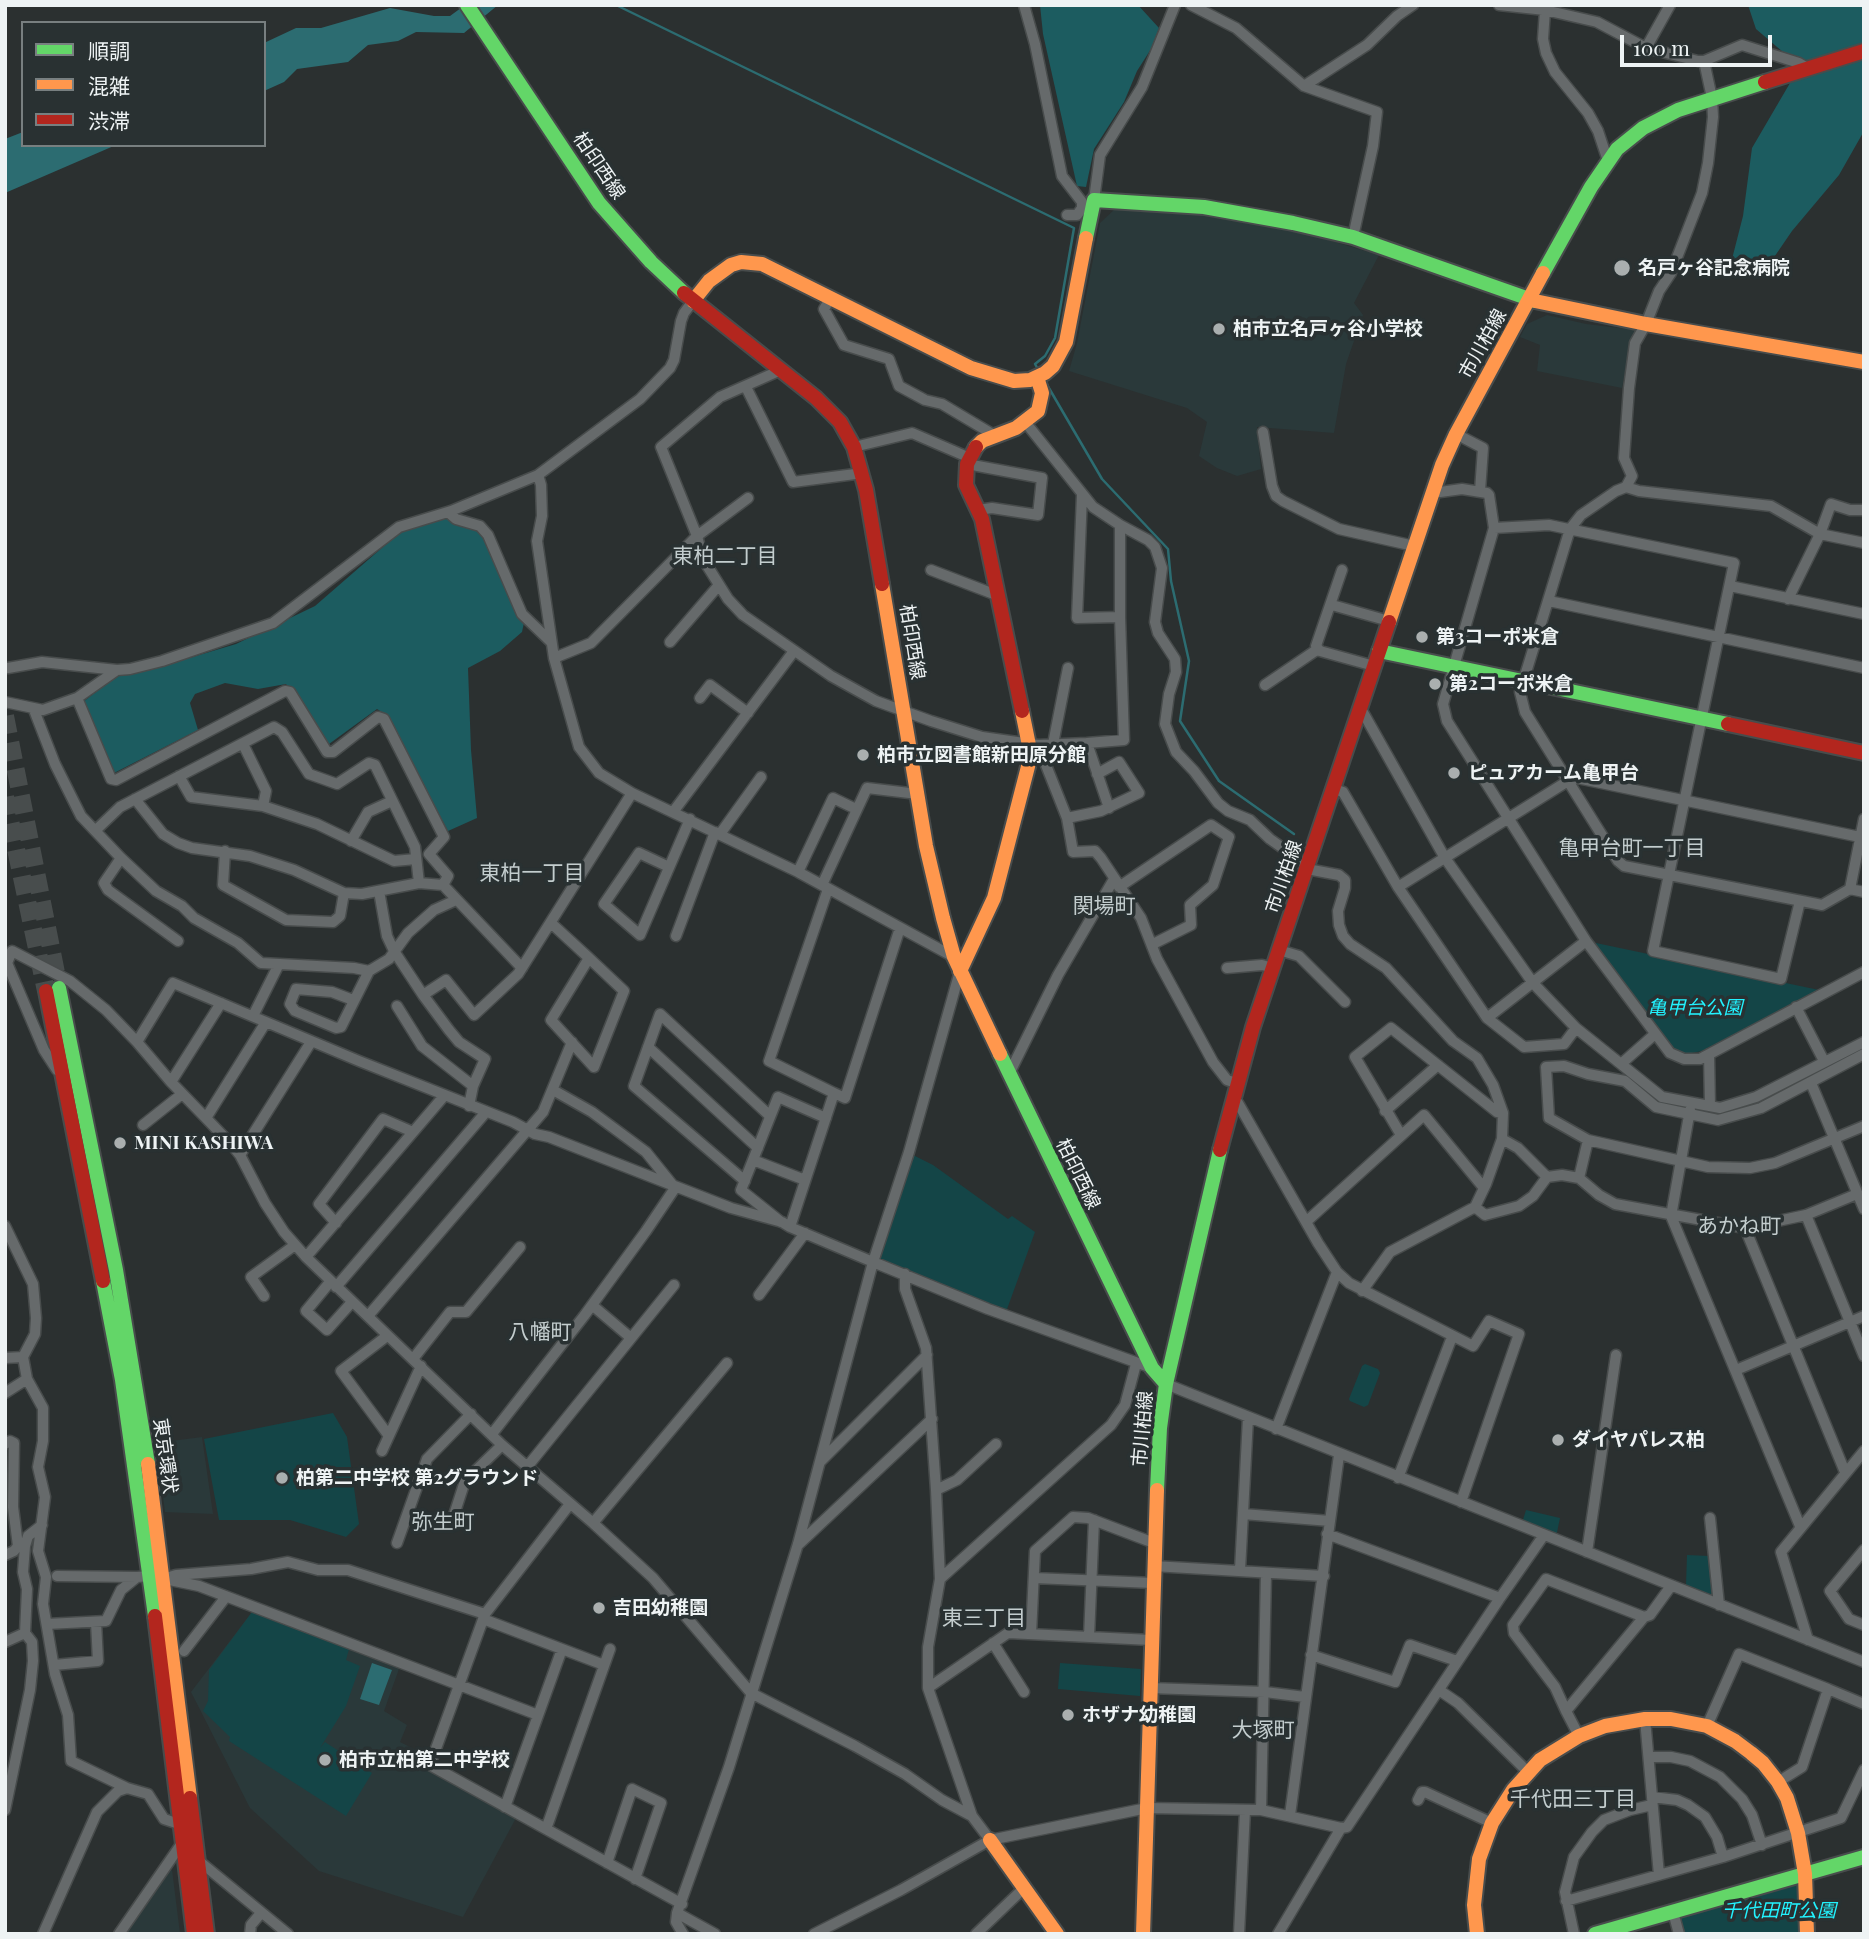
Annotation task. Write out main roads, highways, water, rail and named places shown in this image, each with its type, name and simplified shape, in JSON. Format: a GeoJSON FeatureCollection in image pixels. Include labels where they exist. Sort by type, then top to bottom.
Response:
{"type":"FeatureCollection","features":[{"type":"Feature","properties":{"kind":"main road","name":"柏印西線"},"geometry":{"type":"LineString","coordinates":[[467,5],[599,203],[632,242],[693,300],[816,398],[835,416],[854,447],[863,473],[934,884],[957,964],[1152,1368],[1166,1384]]}},
{"type":"Feature","properties":{"kind":"main road","name":"市川柏線"},"geometry":{"type":"LineString","coordinates":[[1143,1934],[1154,1542],[1160,1428],[1166,1384],[1237,1083],[1433,489],[1456,434],[1584,198],[1608,161],[1629,138],[1651,123],[1678,110],[1864,51]]}},
{"type":"Feature","properties":{"kind":"main road"},"geometry":{"type":"LineString","coordinates":[[693,300],[720,271],[731,265],[752,262],[774,268],[971,369],[1014,381],[1037,377],[1053,366],[1066,342],[1090,202],[1174,204],[1224,210],[1353,237],[1529,300],[1646,324],[1864,362]]}},
{"type":"Feature","properties":{"kind":"main road"},"geometry":{"type":"LineString","coordinates":[[957,964],[994,898],[1035,745],[982,519],[966,485],[969,461],[978,444],[1026,423],[1041,405],[1042,393],[1037,377]]}},
{"type":"Feature","properties":{"kind":"main road"},"geometry":{"type":"LineString","coordinates":[[1379,651],[1864,753]]}},
{"type":"Feature","properties":{"kind":"main road","name":"東京環状"},"geometry":{"type":"LineString","coordinates":[[194,1934],[150,1577],[122,1380],[63,1077],[52,989],[116,1270],[150,1479],[150,1577],[199,1861],[207,1934]]}},
{"type":"Feature","properties":{"kind":"main road"},"geometry":{"type":"LineString","coordinates":[[1477,1934],[1475,1880],[1479,1859],[1492,1823],[1528,1772],[1555,1749],[1579,1735],[1605,1726],[1646,1719],[1671,1719],[1707,1726],[1751,1753],[1778,1782],[1787,1798],[1798,1833],[1805,1874],[1807,1934]]}},
{"type":"Feature","properties":{"kind":"main road"},"geometry":{"type":"LineString","coordinates":[[990,1840],[1057,1934]]}},
{"type":"Feature","properties":{"kind":"main road"},"geometry":{"type":"LineString","coordinates":[[1595,1934],[1864,1857]]}},
{"type":"Feature","properties":{"kind":"waterway"},"geometry":{"type":"LineString","coordinates":[[616,5],[1074,228],[1055,338],[1045,356],[1035,364],[1039,371]]}},
{"type":"Feature","properties":{"kind":"waterway"},"geometry":{"type":"LineString","coordinates":[[1046,383],[1102,479],[1168,549],[1171,581],[1189,661],[1180,721],[1219,781],[1294,834]]}},
{"type":"Feature","properties":{"kind":"tunnel"},"geometry":{"type":"LineString","coordinates":[[5,716],[59,988]]}},
{"type":"Feature","properties":{"kind":"tunnel"},"geometry":{"type":"LineString","coordinates":[[5,797],[46,991]]}},
{"type":"Feature","properties":{"kind":"place","name":"名戸ヶ谷記念病院"},"geometry":{"type":"Point","coordinates":[1622,268]}},
{"type":"Feature","properties":{"kind":"place","name":"柏市立名戸ヶ谷小学校"},"geometry":{"type":"Point","coordinates":[1219,329]}},
{"type":"Feature","properties":{"kind":"place","name":"第3コーポ米倉"},"geometry":{"type":"Point","coordinates":[1422,637]}},
{"type":"Feature","properties":{"kind":"place","name":"第2コーポ米倉"},"geometry":{"type":"Point","coordinates":[1435,684]}},
{"type":"Feature","properties":{"kind":"place","name":"柏市立図書館新田原分館"},"geometry":{"type":"Point","coordinates":[863,755]}},
{"type":"Feature","properties":{"kind":"place","name":"ピュアカーム亀甲台"},"geometry":{"type":"Point","coordinates":[1454,773]}},
{"type":"Feature","properties":{"kind":"place","name":"MINI KASHIWA"},"geometry":{"type":"Point","coordinates":[120,1143]}},
{"type":"Feature","properties":{"kind":"place","name":"ダイヤパレス柏"},"geometry":{"type":"Point","coordinates":[1558,1440]}},
{"type":"Feature","properties":{"kind":"place","name":"柏第二中学校 第2グラウンド"},"geometry":{"type":"Point","coordinates":[282,1478]}},
{"type":"Feature","properties":{"kind":"place","name":"吉田幼稚園"},"geometry":{"type":"Point","coordinates":[599,1608]}},
{"type":"Feature","properties":{"kind":"place","name":"ホザナ幼稚園"},"geometry":{"type":"Point","coordinates":[1068,1715]}},
{"type":"Feature","properties":{"kind":"place","name":"柏市立柏第二中学校"},"geometry":{"type":"Point","coordinates":[325,1760]}},
{"type":"Feature","properties":{"kind":"district","name":"東柏二丁目"},"geometry":{"type":"Point","coordinates":[725,556]}},
{"type":"Feature","properties":{"kind":"district","name":"亀甲台町一丁目"},"geometry":{"type":"Point","coordinates":[1632,848]}},
{"type":"Feature","properties":{"kind":"district","name":"東柏一丁目"},"geometry":{"type":"Point","coordinates":[532,873]}},
{"type":"Feature","properties":{"kind":"district","name":"関場町"},"geometry":{"type":"Point","coordinates":[1104,906]}},
{"type":"Feature","properties":{"kind":"district","name":"あかね町"},"geometry":{"type":"Point","coordinates":[1739,1226]}},
{"type":"Feature","properties":{"kind":"district","name":"八幡町"},"geometry":{"type":"Point","coordinates":[540,1332]}},
{"type":"Feature","properties":{"kind":"district","name":"弥生町"},"geometry":{"type":"Point","coordinates":[443,1522]}},
{"type":"Feature","properties":{"kind":"district","name":"東三丁目"},"geometry":{"type":"Point","coordinates":[984,1618]}},
{"type":"Feature","properties":{"kind":"district","name":"大塚町"},"geometry":{"type":"Point","coordinates":[1263,1730]}},
{"type":"Feature","properties":{"kind":"district","name":"千代田三丁目"},"geometry":{"type":"Point","coordinates":[1573,1799]}},
{"type":"Feature","properties":{"kind":"park label","name":"亀甲台公園"},"geometry":{"type":"Point","coordinates":[1695,1008]}},
{"type":"Feature","properties":{"kind":"park label","name":"千代田町公園"},"geometry":{"type":"Point","coordinates":[1779,1911]}}]}
